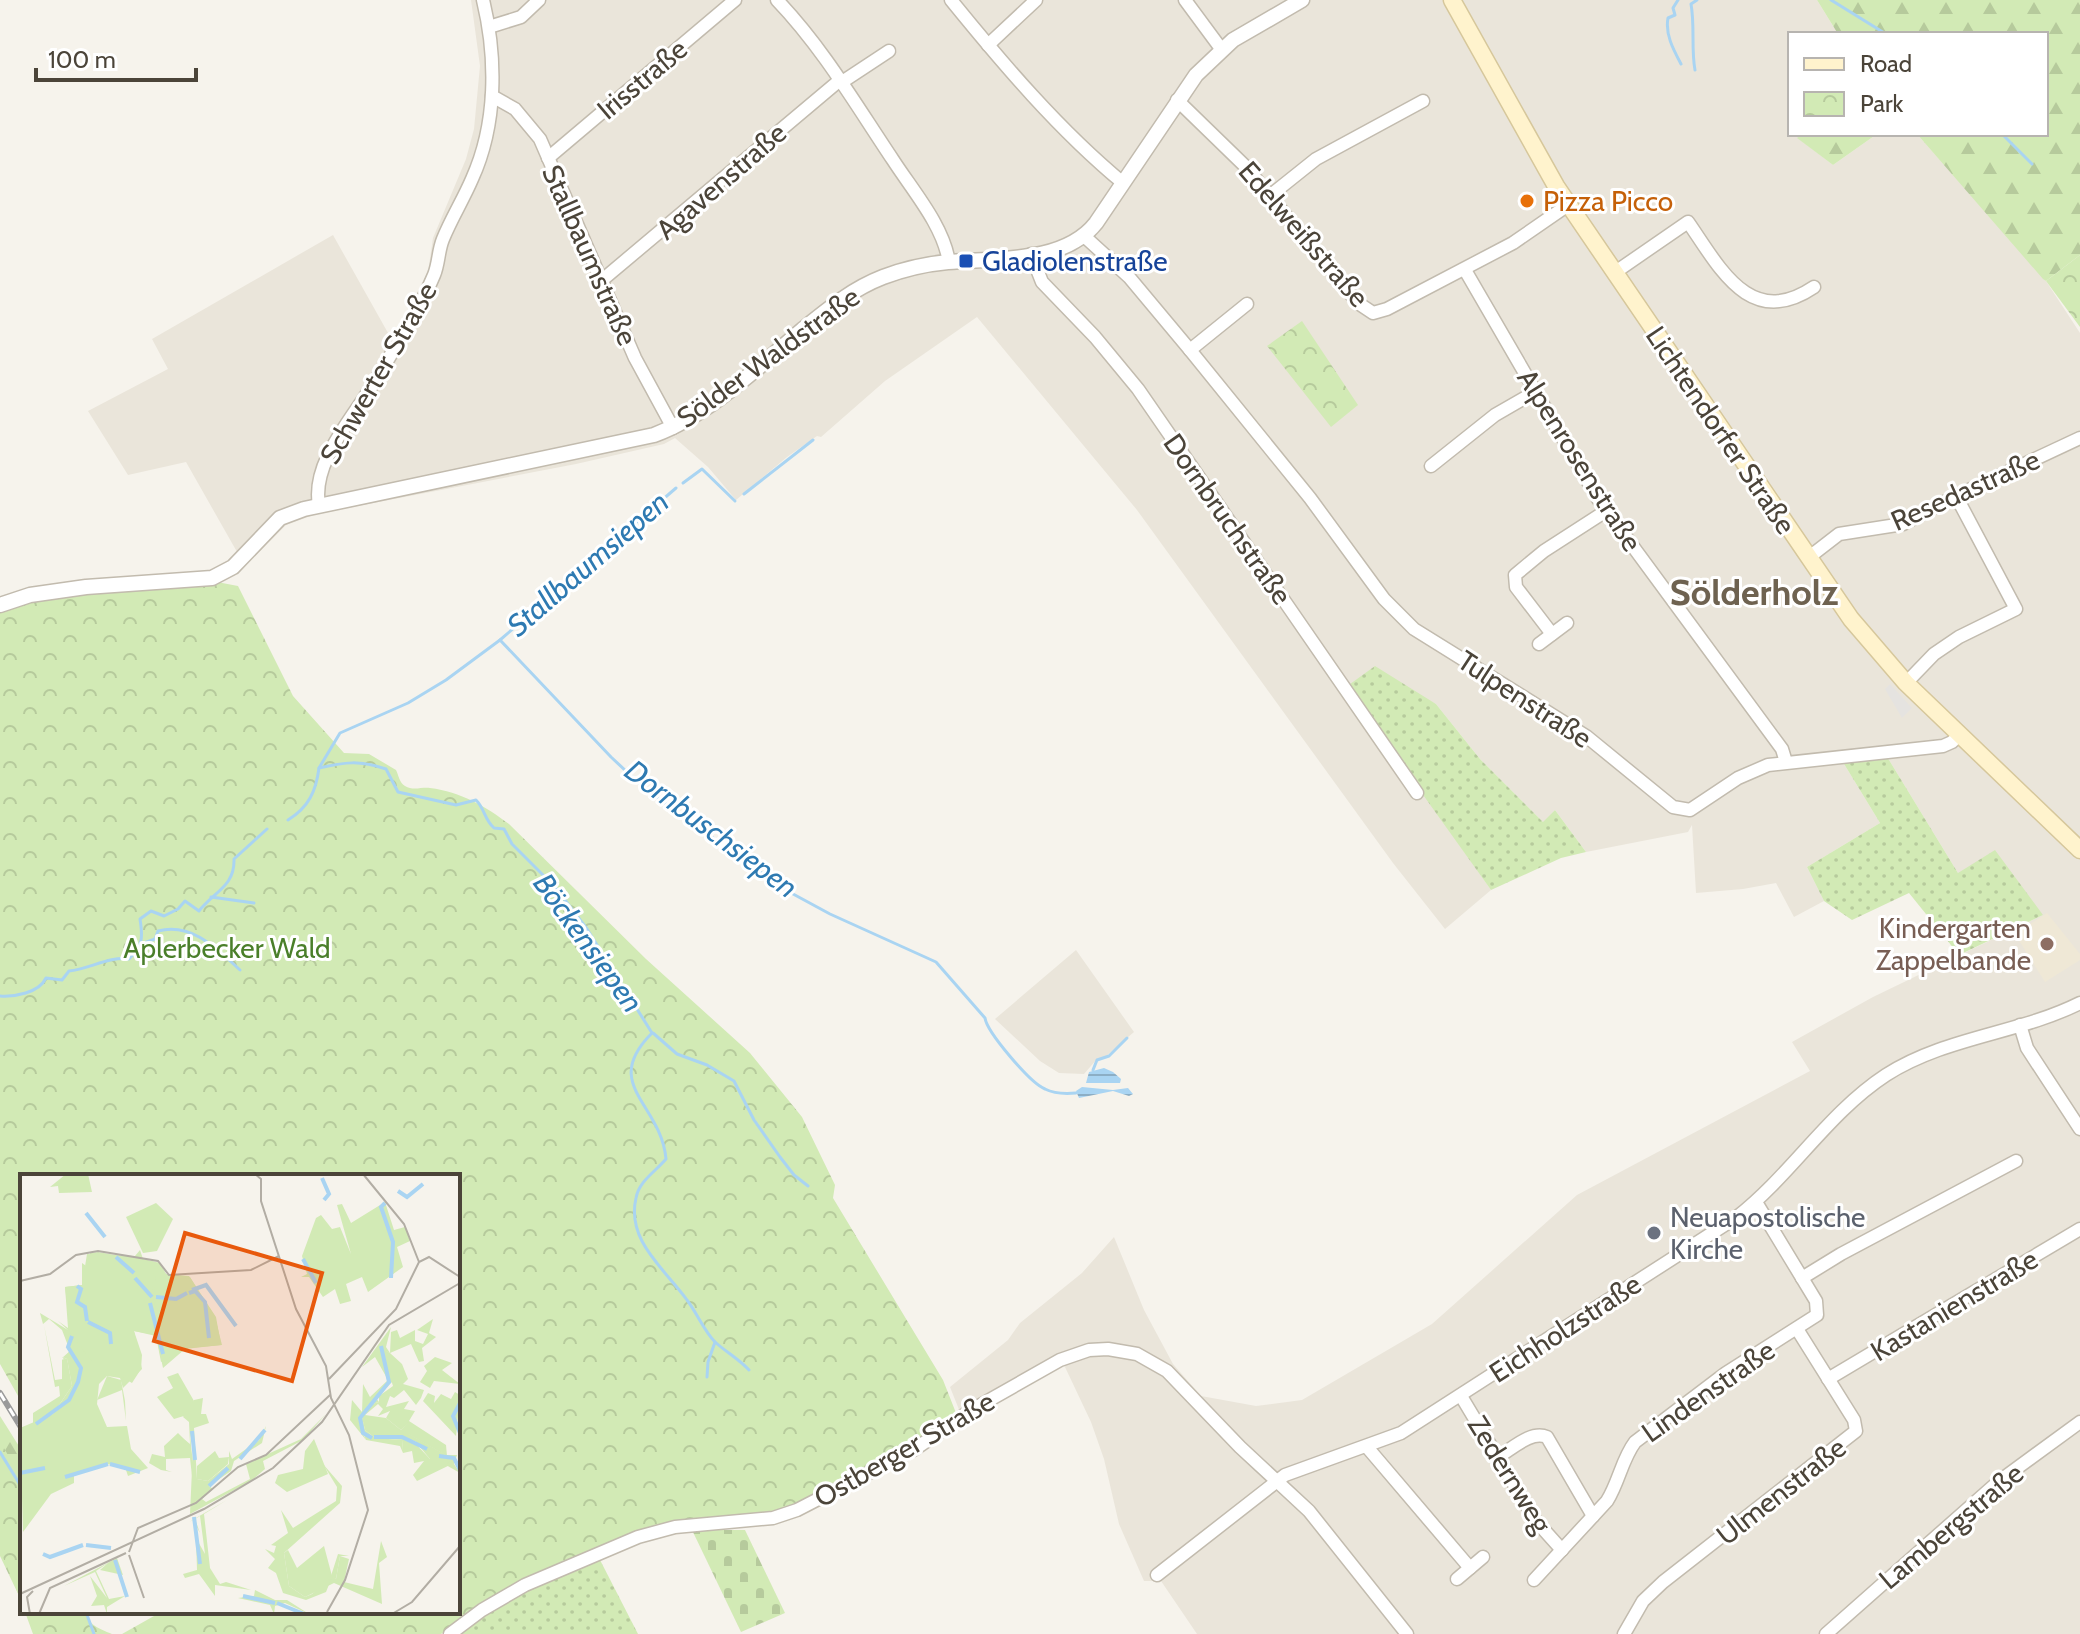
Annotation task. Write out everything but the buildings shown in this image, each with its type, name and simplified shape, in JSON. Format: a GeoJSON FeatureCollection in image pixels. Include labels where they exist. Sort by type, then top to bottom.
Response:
{"type":"FeatureCollection","features":[{"type":"Feature","properties":{"kind":"main road","name":"Lichtendorfer Straße"},"geometry":{"type":"LineString","coordinates":[[1452,0],[1568,205],[1808,558],[1875,649],[1906,683],[2080,850]]}},
{"type":"Feature","properties":{"kind":"street","name":"Schwerter Straße"},"geometry":{"type":"LineString","coordinates":[[0,605],[30,595],[86,587],[212,578],[233,567],[280,518],[319,505],[318,479],[326,459],[433,279],[441,244],[473,177],[485,142],[492,96],[489,27],[483,0]]}},
{"type":"Feature","properties":{"kind":"street"},"geometry":{"type":"LineString","coordinates":[[489,27],[521,17],[539,0]]}},
{"type":"Feature","properties":{"kind":"street","name":"Irisstraße"},"geometry":{"type":"LineString","coordinates":[[548,158],[735,0]]}},
{"type":"Feature","properties":{"kind":"street"},"geometry":{"type":"LineString","coordinates":[[777,0],[804,30],[841,81],[941,234],[949,262]]}},
{"type":"Feature","properties":{"kind":"street"},"geometry":{"type":"LineString","coordinates":[[951,0],[1058,121],[1123,183]]}},
{"type":"Feature","properties":{"kind":"street"},"geometry":{"type":"LineString","coordinates":[[988,45],[1036,0]]}},
{"type":"Feature","properties":{"kind":"street"},"geometry":{"type":"LineString","coordinates":[[1185,0],[1222,50]]}},
{"type":"Feature","properties":{"kind":"street"},"geometry":{"type":"LineString","coordinates":[[1084,236],[1096,223],[1196,75],[1244,33],[1302,0]]}},
{"type":"Feature","properties":{"kind":"street"},"geometry":{"type":"LineString","coordinates":[[841,81],[889,51]]}},
{"type":"Feature","properties":{"kind":"street","name":"Agavenstraße"},"geometry":{"type":"LineString","coordinates":[[601,281],[841,81]]}},
{"type":"Feature","properties":{"kind":"street","name":"Stallbaumstraße"},"geometry":{"type":"LineString","coordinates":[[492,96],[510,105],[540,139],[640,368],[673,428]]}},
{"type":"Feature","properties":{"kind":"street","name":"Edelweißstraße"},"geometry":{"type":"LineString","coordinates":[[1177,100],[1271,195],[1358,303],[1373,313],[1465,270],[1513,243],[1568,205]]}},
{"type":"Feature","properties":{"kind":"street"},"geometry":{"type":"LineString","coordinates":[[1271,195],[1316,159],[1423,101]]}},
{"type":"Feature","properties":{"kind":"street"},"geometry":{"type":"LineString","coordinates":[[1614,273],[1688,222],[1732,284],[1749,295],[1767,300],[1788,300],[1814,287]]}},
{"type":"Feature","properties":{"kind":"street","name":"Sölder Waldstraße"},"geometry":{"type":"LineString","coordinates":[[319,505],[654,435],[673,428],[740,381],[841,299],[890,275],[915,267],[1031,254],[1070,244],[1084,236]]}},
{"type":"Feature","properties":{"kind":"street","name":"Tulpenstraße"},"geometry":{"type":"LineString","coordinates":[[1084,236],[1129,277],[1283,463],[1384,599],[1414,629],[1586,736],[1673,807],[1690,810],[1747,774],[1786,762],[1935,747],[1952,742],[1960,734]]}},
{"type":"Feature","properties":{"kind":"street","name":"Dornbruchstraße"},"geometry":{"type":"LineString","coordinates":[[1031,254],[1042,282],[1095,337],[1138,389],[1417,793]]}},
{"type":"Feature","properties":{"kind":"street","name":"Alpenrosenstraße"},"geometry":{"type":"LineString","coordinates":[[1465,270],[1606,511],[1782,749],[1786,762]]}},
{"type":"Feature","properties":{"kind":"street"},"geometry":{"type":"LineString","coordinates":[[1190,350],[1247,304]]}},
{"type":"Feature","properties":{"kind":"street"},"geometry":{"type":"LineString","coordinates":[[1431,466],[1505,408],[1535,392]]}},
{"type":"Feature","properties":{"kind":"street","name":"Resedastraße"},"geometry":{"type":"LineString","coordinates":[[1808,558],[1839,534],[1903,524],[2080,438]]}},
{"type":"Feature","properties":{"kind":"street"},"geometry":{"type":"LineString","coordinates":[[1906,683],[1934,654],[1959,637],[2016,609],[1956,496]]}},
{"type":"Feature","properties":{"kind":"street"},"geometry":{"type":"LineString","coordinates":[[1552,634],[1516,587],[1515,575],[1544,551],[1606,511]]}},
{"type":"Feature","properties":{"kind":"street"},"geometry":{"type":"LineString","coordinates":[[1539,644],[1567,623]]}},
{"type":"Feature","properties":{"kind":"street","name":"Eichholzstraße"},"geometry":{"type":"LineString","coordinates":[[1157,1575],[1276,1481],[1295,1470],[1401,1433],[1737,1217],[1756,1202],[1852,1102],[1889,1073],[1943,1048],[2080,1003]]}},
{"type":"Feature","properties":{"kind":"street"},"geometry":{"type":"LineString","coordinates":[[2020,1025],[2027,1048],[2080,1128]]}},
{"type":"Feature","properties":{"kind":"street"},"geometry":{"type":"LineString","coordinates":[[1802,1278],[2016,1161]]}},
{"type":"Feature","properties":{"kind":"street","name":"Lindenstraße"},"geometry":{"type":"LineString","coordinates":[[1534,1580],[1615,1488],[1628,1451],[1635,1442],[1726,1373],[1812,1320],[1818,1309],[1756,1202]]}},
{"type":"Feature","properties":{"kind":"street","name":"Kastanienstraße"},"geometry":{"type":"LineString","coordinates":[[1828,1379],[2080,1229]]}},
{"type":"Feature","properties":{"kind":"street","name":"Ulmenstraße"},"geometry":{"type":"LineString","coordinates":[[1624,1634],[1643,1601],[1663,1582],[1856,1431],[1854,1420],[1797,1329]]}},
{"type":"Feature","properties":{"kind":"street","name":"Ostberger Straße"},"geometry":{"type":"LineString","coordinates":[[450,1634],[482,1610],[525,1585],[627,1541],[675,1527],[755,1521],[797,1510],[915,1449],[970,1411],[1060,1360],[1089,1350],[1137,1354],[1167,1371],[1240,1447],[1309,1511],[1407,1634]]}},
{"type":"Feature","properties":{"kind":"street","name":"Zedernweg"},"geometry":{"type":"LineString","coordinates":[[1461,1396],[1536,1521],[1562,1550]]}},
{"type":"Feature","properties":{"kind":"street","name":"Lambergstraße"},"geometry":{"type":"LineString","coordinates":[[1826,1634],[1998,1482],[2080,1422]]}},
{"type":"Feature","properties":{"kind":"street"},"geometry":{"type":"LineString","coordinates":[[1498,1457],[1533,1436],[1540,1434],[1547,1437],[1593,1516]]}},
{"type":"Feature","properties":{"kind":"street"},"geometry":{"type":"LineString","coordinates":[[1367,1447],[1470,1568]]}},
{"type":"Feature","properties":{"kind":"street"},"geometry":{"type":"LineString","coordinates":[[1457,1579],[1483,1557]]}},
{"type":"Feature","properties":{"kind":"shaded area"},"geometry":{"type":"Polygon","coordinates":[[[471,0],[1817,0],[1837,32],[1788,32],[1788,136],[1800,136],[1798,138],[1833,165],[1874,136],[1919,136],[2046,281],[2080,333],[2080,1634],[1197,1634],[1161,1581],[1144,1581],[1119,1524],[1104,1459],[1091,1422],[1065,1367],[1057,1357],[960,1412],[950,1387],[1008,1340],[1020,1323],[1082,1273],[1114,1237],[1144,1310],[1173,1364],[1201,1396],[1256,1406],[1302,1400],[1432,1324],[1577,1195],[1810,1071],[1792,1042],[1873,997],[2043,915],[1958,873],[1886,755],[1841,759],[1880,823],[1807,867],[1824,901],[1794,917],[1776,883],[1696,893],[1692,825],[1688,832],[1586,852],[1555,810],[1544,823],[1480,759],[1436,704],[1424,698],[1421,790],[1491,890],[1445,929],[1393,863],[1137,510],[977,317],[885,381],[821,437],[817,436],[787,457],[736,500],[708,467],[675,438],[664,444],[576,464],[316,514],[286,525],[245,566],[186,462],[128,475],[88,411],[168,369],[152,339],[333,235],[392,340],[428,272],[433,238],[466,159],[474,129],[480,66],[471,0]]]}},
{"type":"Feature","properties":{"kind":"shaded area"},"geometry":{"type":"Polygon","coordinates":[[[1890,684],[1912,708],[1902,718],[1885,689],[1890,684]]]}},
{"type":"Feature","properties":{"kind":"shaded area","name":"Kindergarten Zappelbande"},"geometry":{"type":"Polygon","coordinates":[[[2047,913],[2080,954],[2080,960],[2045,982],[2015,934],[2047,913]]]}},
{"type":"Feature","properties":{"kind":"shaded area"},"geometry":{"type":"Polygon","coordinates":[[[1076,950],[1134,1032],[1105,1057],[1097,1059],[1084,1074],[1059,1073],[1040,1061],[995,1019],[1076,950]]]}},
{"type":"Feature","properties":{"kind":"green space"},"geometry":{"type":"Polygon","coordinates":[[[1817,0],[2080,0],[2080,255],[2046,281],[2043,279],[1919,136],[2048,136],[2048,32],[1837,32],[1817,0]]]}},
{"type":"Feature","properties":{"kind":"green space"},"geometry":{"type":"Polygon","coordinates":[[[1800,136],[1874,136],[1833,165],[1797,138],[1800,136]]]}},
{"type":"Feature","properties":{"kind":"green space"},"geometry":{"type":"Polygon","coordinates":[[[2080,255],[2080,327],[2046,281],[2080,255]]]}},
{"type":"Feature","properties":{"kind":"green space"},"geometry":{"type":"Polygon","coordinates":[[[1302,321],[1358,405],[1331,427],[1267,346],[1302,321]]]}},
{"type":"Feature","properties":{"kind":"green space","name":"Aplerbecker Wald"},"geometry":{"type":"Polygon","coordinates":[[[217,582],[238,586],[293,696],[344,753],[369,754],[396,770],[405,786],[462,796],[509,824],[646,959],[750,1053],[802,1117],[835,1185],[833,1198],[943,1380],[956,1413],[913,1445],[809,1498],[774,1511],[657,1526],[628,1534],[549,1569],[476,1608],[441,1634],[122,1634],[155,1614],[460,1614],[460,1174],[20,1174],[20,1399],[0,1364],[0,608],[40,597],[217,582]]]}},
{"type":"Feature","properties":{"kind":"green space"},"geometry":{"type":"Polygon","coordinates":[[[1375,666],[1436,704],[1480,759],[1543,822],[1555,810],[1586,852],[1561,858],[1491,890],[1346,687],[1375,666]]]}},
{"type":"Feature","properties":{"kind":"green space"},"geometry":{"type":"Polygon","coordinates":[[[1886,755],[1958,873],[1995,850],[2043,915],[1959,955],[1909,893],[1852,920],[1824,901],[1807,867],[1880,823],[1841,759],[1886,755]]]}},
{"type":"Feature","properties":{"kind":"green space"},"geometry":{"type":"Polygon","coordinates":[[[0,1416],[20,1448],[20,1598],[0,1556],[0,1416]]]}},
{"type":"Feature","properties":{"kind":"green space"},"geometry":{"type":"Polygon","coordinates":[[[0,1441],[20,1476],[20,1598],[0,1550],[0,1441]]]}},
{"type":"Feature","properties":{"kind":"green space"},"geometry":{"type":"Polygon","coordinates":[[[692,1530],[745,1530],[785,1613],[741,1632],[692,1530]]]}},
{"type":"Feature","properties":{"kind":"green space"},"geometry":{"type":"Polygon","coordinates":[[[599,1558],[638,1634],[454,1634],[500,1601],[599,1558]]]}},
{"type":"Feature","properties":{"kind":"green space"},"geometry":{"type":"Polygon","coordinates":[[[26,1614],[86,1614],[92,1623],[112,1634],[33,1634],[26,1614]]]}},
{"type":"Feature","properties":{"kind":"water"},"geometry":{"type":"Polygon","coordinates":[[[1104,1068],[1121,1079],[1120,1083],[1086,1083],[1089,1072],[1104,1068]]]}},
{"type":"Feature","properties":{"kind":"water"},"geometry":{"type":"Polygon","coordinates":[[[1082,1087],[1128,1088],[1133,1094],[1129,1096],[1113,1091],[1079,1098],[1076,1091],[1082,1087]]]}},
{"type":"Feature","properties":{"kind":"waterway"},"geometry":{"type":"LineString","coordinates":[[1678,0],[1673,8],[1675,15],[1668,18],[1668,30],[1681,64]]}},
{"type":"Feature","properties":{"kind":"waterway"},"geometry":{"type":"LineString","coordinates":[[1695,70],[1691,4],[1697,0]]}},
{"type":"Feature","properties":{"kind":"waterway"},"geometry":{"type":"LineString","coordinates":[[1831,0],[1883,32]]}},
{"type":"Feature","properties":{"kind":"waterway"},"geometry":{"type":"LineString","coordinates":[[2004,136],[2032,164]]}},
{"type":"Feature","properties":{"kind":"waterway"},"geometry":{"type":"LineString","coordinates":[[744,494],[813,440]]}},
{"type":"Feature","properties":{"kind":"waterway"},"geometry":{"type":"LineString","coordinates":[[683,483],[702,469],[735,501]]}},
{"type":"Feature","properties":{"kind":"waterway","name":"Stallbaumsiepen"},"geometry":{"type":"LineString","coordinates":[[500,640],[676,488]]}},
{"type":"Feature","properties":{"kind":"waterway","name":"Dornbuschsiepen"},"geometry":{"type":"LineString","coordinates":[[319,768],[340,733],[408,703],[446,680],[500,640],[644,788],[782,888],[830,914],[936,962],[985,1018],[1020,1068],[1038,1085],[1049,1091],[1076,1093]]}},
{"type":"Feature","properties":{"kind":"waterway","name":"Böckensiepen"},"geometry":{"type":"LineString","coordinates":[[288,820],[310,798],[319,768],[352,763],[376,766],[386,769],[398,792],[456,805],[476,800],[491,825],[504,829],[512,844],[555,887],[587,929],[652,1033],[637,1051],[632,1081],[662,1140],[666,1159],[644,1182],[636,1198],[634,1213],[642,1241],[687,1300],[711,1338],[749,1370]]}},
{"type":"Feature","properties":{"kind":"waterway","name":"Böckensiepen"},"geometry":{"type":"LineString","coordinates":[[0,996],[32,991],[46,978],[62,980],[69,971],[114,959],[129,959],[141,941],[140,919],[151,911],[164,916],[178,909],[185,901],[199,911],[228,882],[234,859],[267,829]]}},
{"type":"Feature","properties":{"kind":"waterway"},"geometry":{"type":"LineString","coordinates":[[211,897],[254,903]]}},
{"type":"Feature","properties":{"kind":"waterway"},"geometry":{"type":"LineString","coordinates":[[144,943],[155,939],[158,931],[182,930],[203,939],[240,970]]}},
{"type":"Feature","properties":{"kind":"waterway"},"geometry":{"type":"LineString","coordinates":[[653,1033],[677,1054],[707,1065],[734,1081],[754,1120],[780,1157],[794,1175],[808,1186]]}},
{"type":"Feature","properties":{"kind":"waterway"},"geometry":{"type":"LineString","coordinates":[[1093,1070],[1097,1060],[1109,1056],[1127,1038]]}},
{"type":"Feature","properties":{"kind":"waterway"},"geometry":{"type":"LineString","coordinates":[[707,1377],[715,1342]]}},
{"type":"Feature","properties":{"kind":"waterway"},"geometry":{"type":"LineString","coordinates":[[0,1452],[20,1485]]}},
{"type":"Feature","properties":{"kind":"waterway"},"geometry":{"type":"LineString","coordinates":[[87,1614],[94,1634]]}},
{"type":"Feature","properties":{"kind":"railway"},"geometry":{"type":"LineString","coordinates":[[0,1393],[20,1426]]}},
{"type":"Feature","properties":{"kind":"place","name":"Pizza Picco"},"geometry":{"type":"Point","coordinates":[1527,201]}},
{"type":"Feature","properties":{"kind":"place","name":"Gladiolenstraße"},"geometry":{"type":"Point","coordinates":[966,261]}},
{"type":"Feature","properties":{"kind":"place","name":"Kindergarten Zappelbande"},"geometry":{"type":"Point","coordinates":[2047,944]}},
{"type":"Feature","properties":{"kind":"place","name":"Neuapostolische Kirche"},"geometry":{"type":"Point","coordinates":[1654,1233]}},
{"type":"Feature","properties":{"kind":"district","name":"Sölderholz"},"geometry":{"type":"Point","coordinates":[1754,592]}}]}
